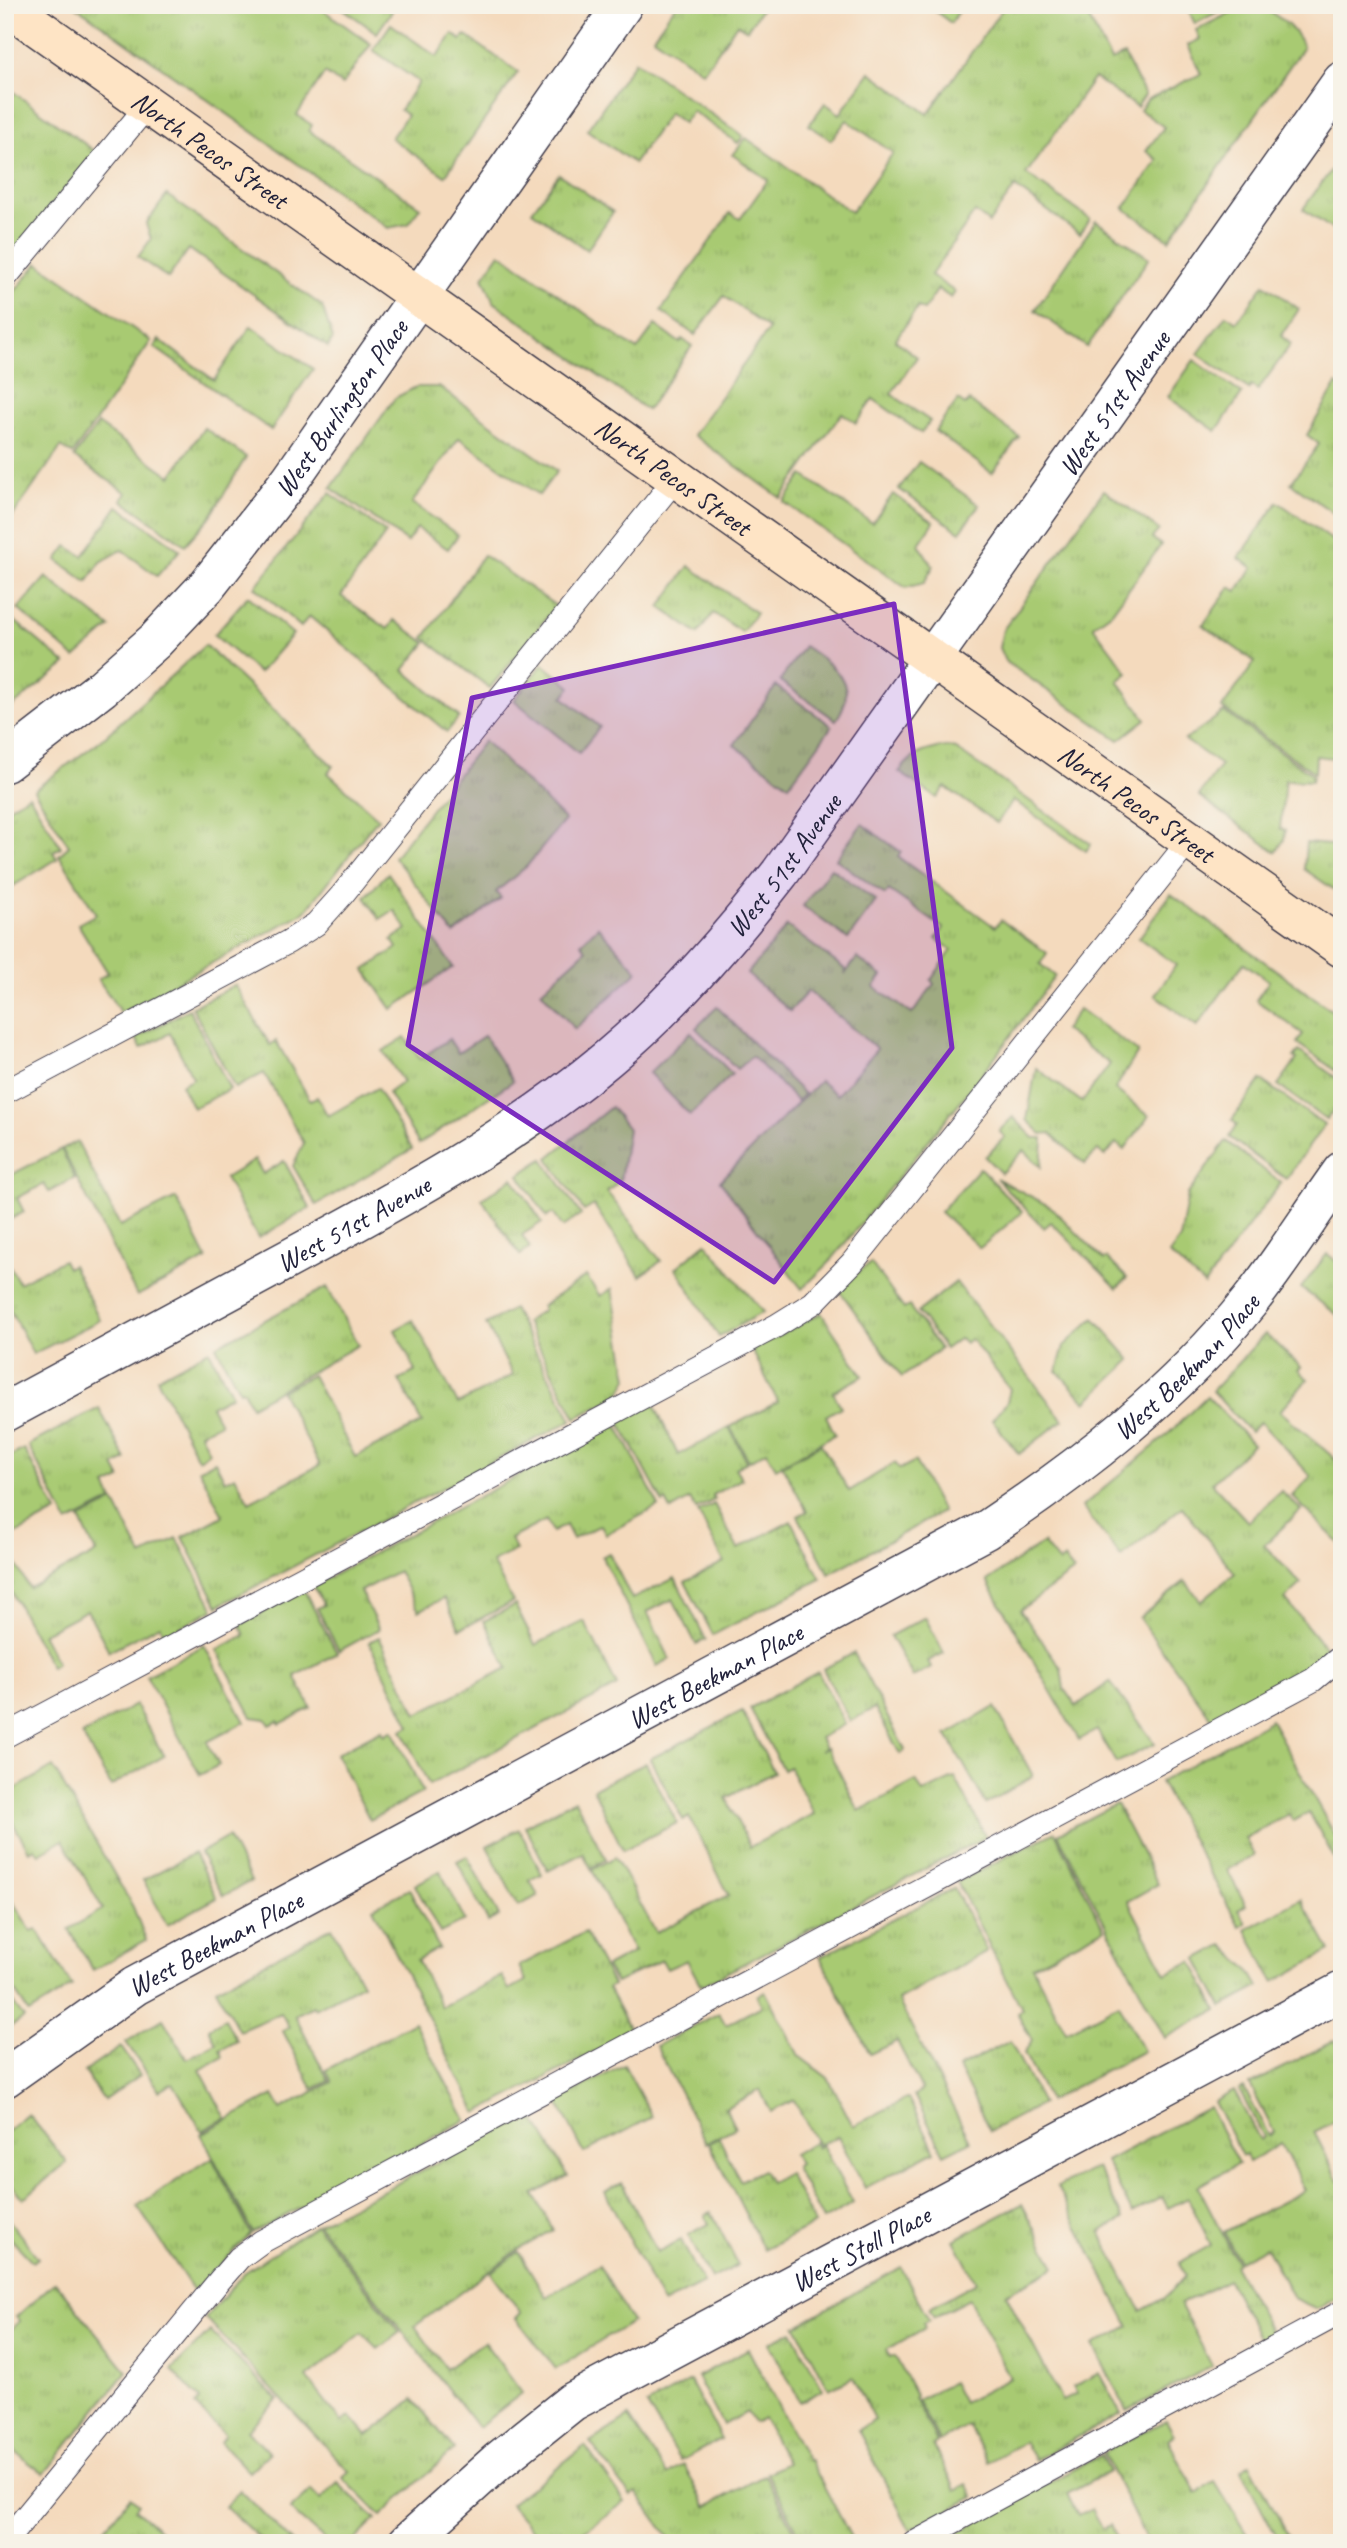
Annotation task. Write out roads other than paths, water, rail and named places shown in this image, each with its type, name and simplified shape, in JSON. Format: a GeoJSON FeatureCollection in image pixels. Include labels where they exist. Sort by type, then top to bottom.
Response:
{"type":"FeatureCollection","features":[{"type":"Feature","properties":{"kind":"main road","name":"North Pecos Street"},"geometry":{"type":"LineString","coordinates":[[6,5],[1342,948]]}},
{"type":"Feature","properties":{"kind":"street","name":"West Burlington Place"},"geometry":{"type":"LineString","coordinates":[[5,763],[102,688],[155,641],[206,587],[290,480],[623,5]]}},
{"type":"Feature","properties":{"kind":"street","name":"West 51st Avenue"},"geometry":{"type":"LineString","coordinates":[[5,1412],[435,1178],[547,1105],[609,1058],[707,960],[747,915],[1342,81]]}},
{"type":"Feature","properties":{"kind":"street","name":"West Beekman Place"},"geometry":{"type":"LineString","coordinates":[[5,2078],[135,1986],[986,1530],[1034,1499],[1085,1461],[1129,1423],[1215,1340],[1250,1301],[1342,1171]]}},
{"type":"Feature","properties":{"kind":"street","name":"West Stoll Place"},"geometry":{"type":"LineString","coordinates":[[407,2543],[498,2462],[572,2402],[1342,1991]]}},
{"type":"Feature","properties":{"kind":"lane"},"geometry":{"type":"LineString","coordinates":[[5,278],[148,106]]}},
{"type":"Feature","properties":{"kind":"lane"},"geometry":{"type":"LineString","coordinates":[[5,1092],[288,942],[316,923],[342,895],[676,478]]}},
{"type":"Feature","properties":{"kind":"lane"},"geometry":{"type":"LineString","coordinates":[[5,1736],[776,1326],[813,1303],[834,1284],[869,1243],[1190,840]]}},
{"type":"Feature","properties":{"kind":"lane"},"geometry":{"type":"LineString","coordinates":[[5,2542],[219,2281],[239,2258],[261,2242],[1313,1680],[1342,1656]]}},
{"type":"Feature","properties":{"kind":"lane"},"geometry":{"type":"LineString","coordinates":[[914,2543],[1342,2312]]}}]}
